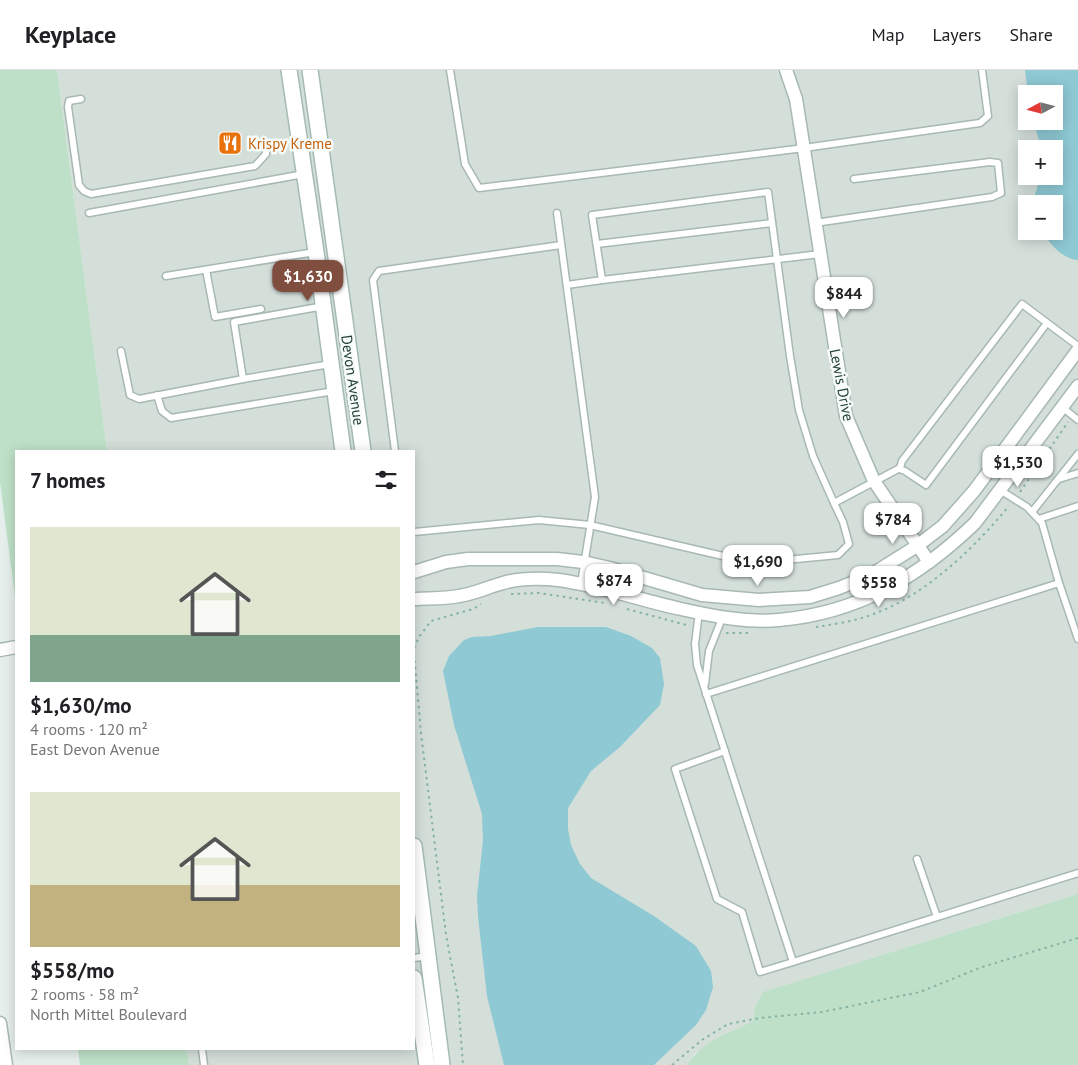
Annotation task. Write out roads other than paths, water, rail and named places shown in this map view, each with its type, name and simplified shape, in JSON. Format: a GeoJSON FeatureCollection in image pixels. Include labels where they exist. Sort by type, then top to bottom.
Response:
{"type":"FeatureCollection","features":[{"type":"Feature","properties":{"kind":"main road"},"geometry":{"type":"LineString","coordinates":[[289,70],[324,306],[343,450]]}},
{"type":"Feature","properties":{"kind":"main road","name":"Devon Avenue"},"geometry":{"type":"LineString","coordinates":[[310,70],[363,450]]}},
{"type":"Feature","properties":{"kind":"main road"},"geometry":{"type":"LineString","coordinates":[[415,862],[421,957],[442,1065]]}},
{"type":"Feature","properties":{"kind":"main road"},"geometry":{"type":"LineString","coordinates":[[415,985],[427,1065]]}},
{"type":"Feature","properties":{"kind":"street","name":"Lewis Drive"},"geometry":{"type":"LineString","coordinates":[[786,70],[796,99],[846,416],[874,481],[929,562]]}},
{"type":"Feature","properties":{"kind":"street"},"geometry":{"type":"LineString","coordinates":[[415,572],[446,562],[468,559],[557,559],[584,562],[610,568],[702,595],[759,600],[810,597],[839,588],[869,576],[917,546],[942,526],[974,491],[1078,350]]}},
{"type":"Feature","properties":{"kind":"street"},"geometry":{"type":"LineString","coordinates":[[415,599],[459,596],[505,582],[530,579],[558,580],[581,584],[699,612],[744,620],[778,620],[811,616],[828,611],[884,592],[959,539],[975,523],[1078,386]]}},
{"type":"Feature","properties":{"kind":"street"},"geometry":{"type":"LineString","coordinates":[[0,650],[15,647]]}},
{"type":"Feature","properties":{"kind":"street"},"geometry":{"type":"LineString","coordinates":[[0,1023],[6,1065]]}},
{"type":"Feature","properties":{"kind":"lane"},"geometry":{"type":"LineString","coordinates":[[450,70],[465,164],[479,188],[804,148],[980,123],[988,116],[982,70]]}},
{"type":"Feature","properties":{"kind":"lane"},"geometry":{"type":"LineString","coordinates":[[82,98],[69,101],[68,107],[79,185],[84,191],[91,194],[255,166],[266,154],[266,146]]}},
{"type":"Feature","properties":{"kind":"lane"},"geometry":{"type":"LineString","coordinates":[[816,223],[992,197],[1001,193],[998,163],[990,162],[854,179]]}},
{"type":"Feature","properties":{"kind":"lane"},"geometry":{"type":"LineString","coordinates":[[89,213],[304,174]]}},
{"type":"Feature","properties":{"kind":"lane"},"geometry":{"type":"LineString","coordinates":[[415,534],[539,520],[590,525],[753,563],[838,555],[849,544],[843,522],[814,456],[799,410],[768,192],[592,215],[602,280]]}},
{"type":"Feature","properties":{"kind":"lane"},"geometry":{"type":"LineString","coordinates":[[557,213],[595,497],[581,584]]}},
{"type":"Feature","properties":{"kind":"lane"},"geometry":{"type":"LineString","coordinates":[[597,244],[772,223]]}},
{"type":"Feature","properties":{"kind":"lane"},"geometry":{"type":"LineString","coordinates":[[395,450],[373,280],[379,271],[561,245]]}},
{"type":"Feature","properties":{"kind":"lane"},"geometry":{"type":"LineString","coordinates":[[166,276],[316,252]]}},
{"type":"Feature","properties":{"kind":"lane"},"geometry":{"type":"LineString","coordinates":[[567,285],[820,254]]}},
{"type":"Feature","properties":{"kind":"lane"},"geometry":{"type":"LineString","coordinates":[[206,270],[215,316],[261,309]]}},
{"type":"Feature","properties":{"kind":"lane"},"geometry":{"type":"LineString","coordinates":[[834,503],[900,468],[902,462],[1022,304],[1078,346]]}},
{"type":"Feature","properties":{"kind":"lane"},"geometry":{"type":"LineString","coordinates":[[243,379],[234,322],[324,306]]}},
{"type":"Feature","properties":{"kind":"lane"},"geometry":{"type":"LineString","coordinates":[[900,468],[926,485],[1047,323]]}},
{"type":"Feature","properties":{"kind":"lane"},"geometry":{"type":"LineString","coordinates":[[121,351],[130,395],[139,399],[331,363]]}},
{"type":"Feature","properties":{"kind":"lane"},"geometry":{"type":"LineString","coordinates":[[157,395],[162,411],[171,418],[335,390]]}},
{"type":"Feature","properties":{"kind":"lane"},"geometry":{"type":"LineString","coordinates":[[1062,408],[1075,418]]}},
{"type":"Feature","properties":{"kind":"lane"},"geometry":{"type":"LineString","coordinates":[[1032,512],[1078,454]]}},
{"type":"Feature","properties":{"kind":"lane"},"geometry":{"type":"LineString","coordinates":[[1058,479],[1078,473]]}},
{"type":"Feature","properties":{"kind":"lane"},"geometry":{"type":"LineString","coordinates":[[1000,490],[1032,512],[1042,523],[1078,638]]}},
{"type":"Feature","properties":{"kind":"lane"},"geometry":{"type":"LineString","coordinates":[[1039,519],[1078,506]]}},
{"type":"Feature","properties":{"kind":"lane"},"geometry":{"type":"LineString","coordinates":[[705,691],[1060,583]]}},
{"type":"Feature","properties":{"kind":"lane"},"geometry":{"type":"LineString","coordinates":[[699,612],[695,644],[697,666],[792,962]]}},
{"type":"Feature","properties":{"kind":"lane"},"geometry":{"type":"LineString","coordinates":[[705,691],[709,651],[723,616]]}},
{"type":"Feature","properties":{"kind":"lane"},"geometry":{"type":"LineString","coordinates":[[725,751],[675,769],[718,899],[742,912],[760,972],[1078,873]]}},
{"type":"Feature","properties":{"kind":"lane"},"geometry":{"type":"LineString","coordinates":[[917,859],[937,917]]}},
{"type":"Feature","properties":{"kind":"lane"},"geometry":{"type":"LineString","coordinates":[[202,1050],[204,1065]]}},
{"type":"Feature","properties":{"kind":"water"},"geometry":{"type":"Polygon","coordinates":[[[1025,70],[1078,70],[1078,260],[1062,254],[1048,240],[1063,240],[1063,195],[1035,195],[1038,185],[1063,185],[1063,140],[1039,140],[1036,130],[1063,130],[1063,85],[1027,85],[1025,70]]]}},
{"type":"Feature","properties":{"kind":"water"},"geometry":{"type":"Polygon","coordinates":[[[538,627],[606,627],[631,636],[652,648],[660,658],[664,684],[660,705],[620,747],[591,771],[568,808],[568,829],[571,845],[580,864],[591,878],[654,916],[696,946],[711,971],[713,987],[706,1010],[696,1025],[654,1065],[504,1065],[487,996],[478,917],[477,896],[483,840],[482,814],[454,725],[443,671],[449,656],[464,640],[472,637],[491,636],[538,627]]]}},
{"type":"Feature","properties":{"kind":"place","name":"Krispy Kreme"},"geometry":{"type":"Point","coordinates":[230,143]}}]}
